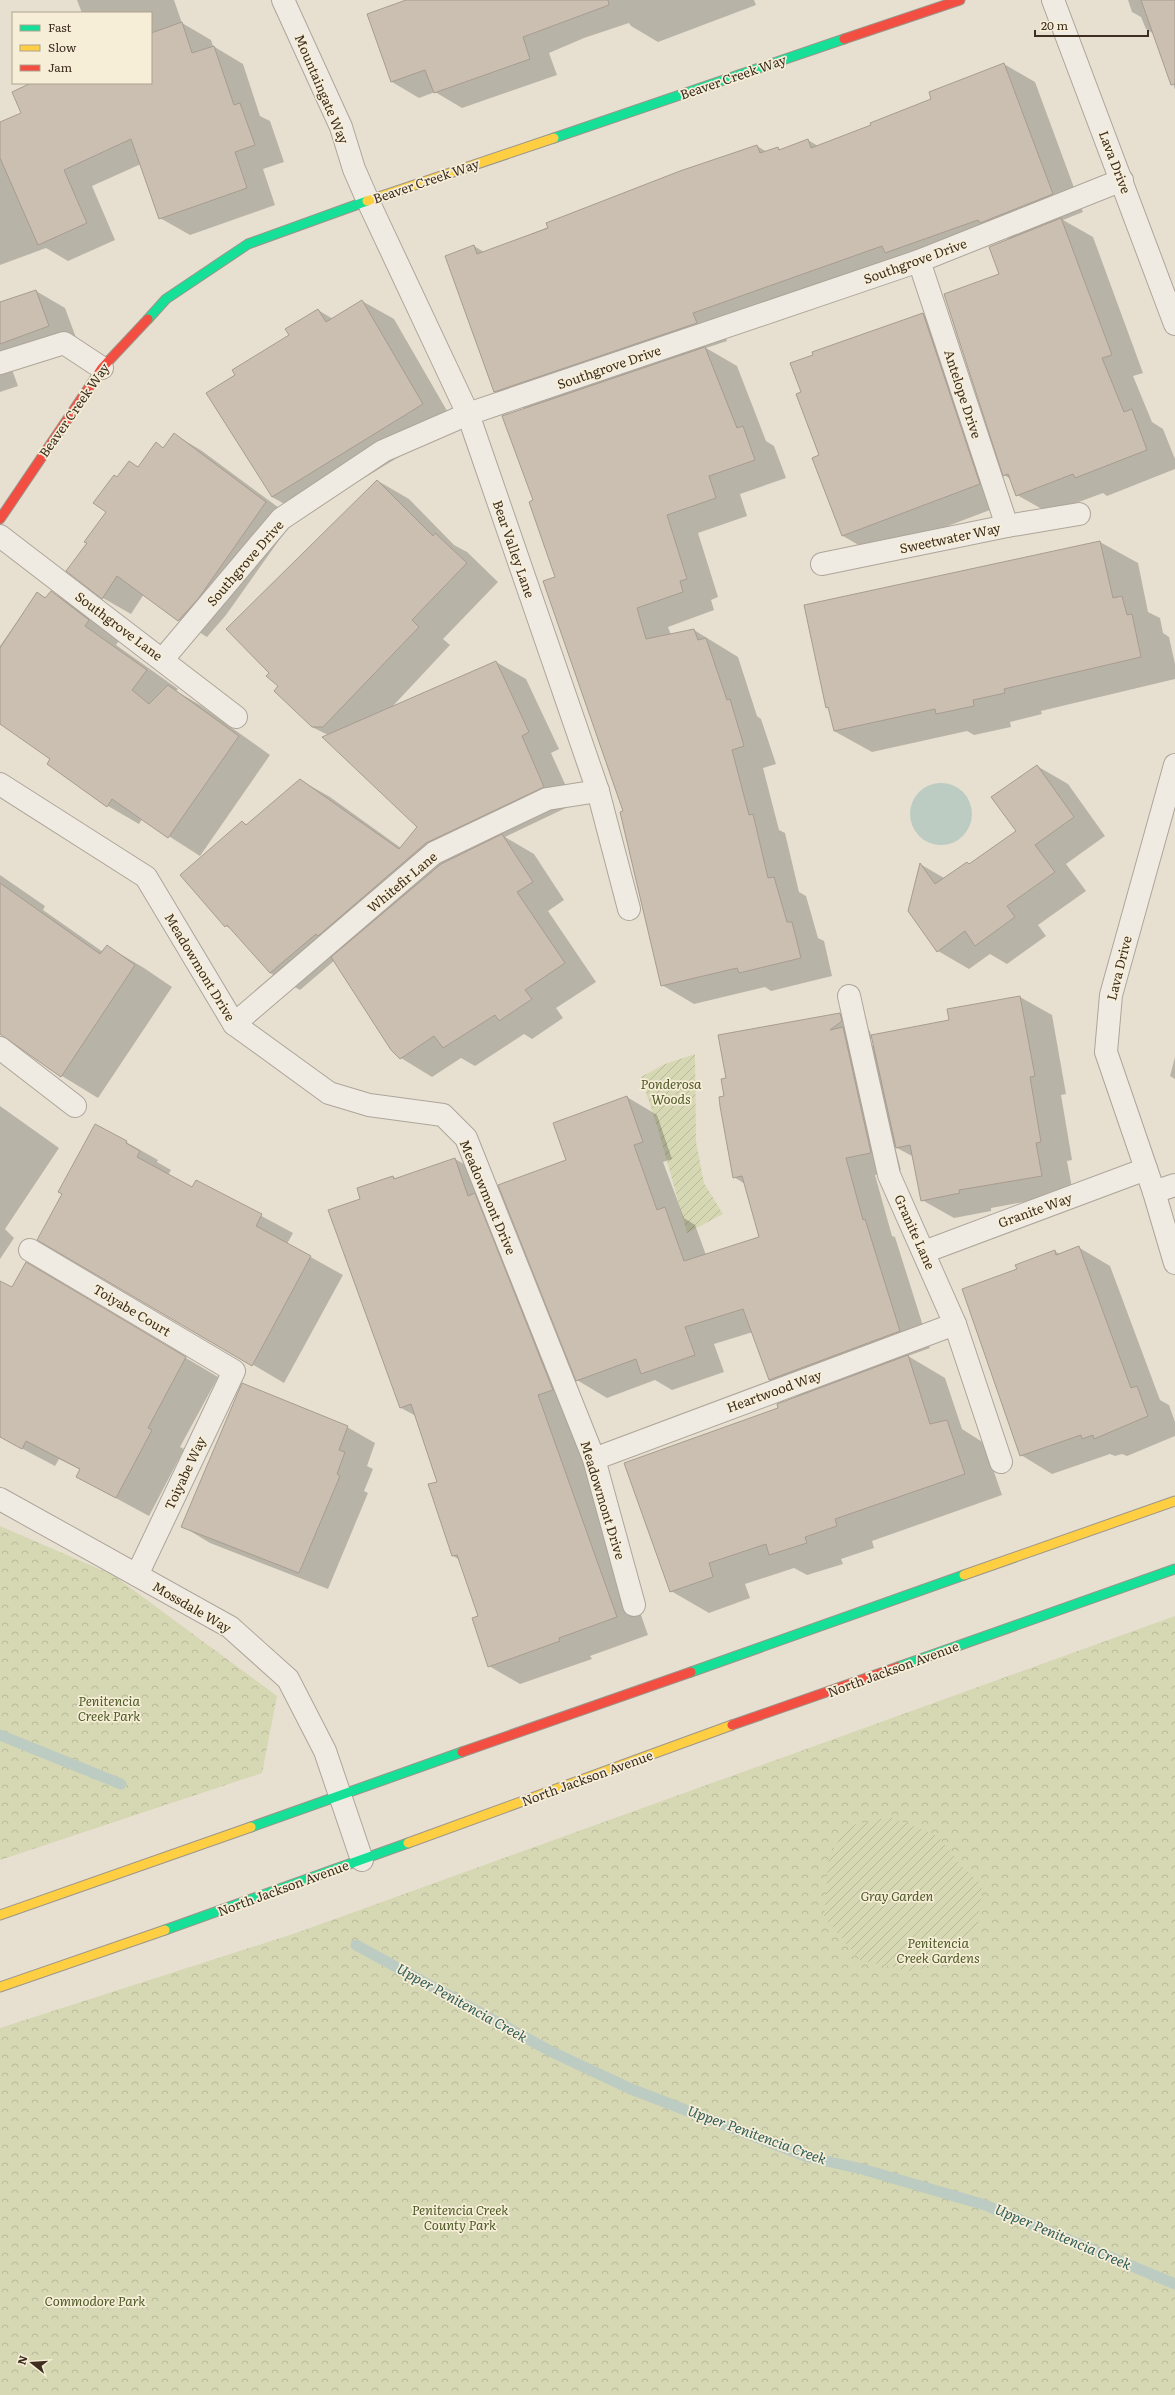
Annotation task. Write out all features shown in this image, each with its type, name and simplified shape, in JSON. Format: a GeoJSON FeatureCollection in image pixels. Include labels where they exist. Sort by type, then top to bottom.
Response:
{"type":"FeatureCollection","features":[{"type":"Feature","properties":{"kind":"main road","name":"Beaver Creek Way"},"geometry":{"type":"LineString","coordinates":[[0,519],[102,368],[166,299],[248,244],[368,201],[960,0]]}},
{"type":"Feature","properties":{"kind":"main road"},"geometry":{"type":"LineString","coordinates":[[0,1915],[339,1795],[568,1717],[1175,1501]]}},
{"type":"Feature","properties":{"kind":"main road","name":"North Jackson Avenue"},"geometry":{"type":"LineString","coordinates":[[0,1987],[253,1900],[578,1780],[1175,1569]]}},
{"type":"Feature","properties":{"kind":"street","name":"Mountaingate Way"},"geometry":{"type":"LineString","coordinates":[[283,0],[341,127],[354,169],[368,201]]}},
{"type":"Feature","properties":{"kind":"street","name":"Lava Drive"},"geometry":{"type":"LineString","coordinates":[[1053,0],[1175,324]]}},
{"type":"Feature","properties":{"kind":"street","name":"Southgrove Drive"},"geometry":{"type":"LineString","coordinates":[[163,659],[281,519],[383,451],[468,414],[919,261],[1122,180]]}},
{"type":"Feature","properties":{"kind":"street","name":"Bear Valley Lane"},"geometry":{"type":"LineString","coordinates":[[368,201],[468,414],[598,791],[629,909]]}},
{"type":"Feature","properties":{"kind":"street","name":"Antelope Drive"},"geometry":{"type":"LineString","coordinates":[[919,261],[1008,526]]}},
{"type":"Feature","properties":{"kind":"street"},"geometry":{"type":"LineString","coordinates":[[0,363],[64,343],[102,368]]}},
{"type":"Feature","properties":{"kind":"street","name":"Sweetwater Way"},"geometry":{"type":"LineString","coordinates":[[822,564],[1008,526],[1079,514]]}},
{"type":"Feature","properties":{"kind":"street","name":"Southgrove Lane"},"geometry":{"type":"LineString","coordinates":[[0,536],[163,659],[236,717]]}},
{"type":"Feature","properties":{"kind":"street","name":"Lava Drive"},"geometry":{"type":"LineString","coordinates":[[1175,765],[1111,995],[1106,1052],[1154,1192],[1175,1263]]}},
{"type":"Feature","properties":{"kind":"street","name":"Meadowmont Drive"},"geometry":{"type":"LineString","coordinates":[[0,784],[146,877],[234,1024],[329,1094],[369,1105],[443,1115],[466,1138],[594,1459],[634,1605]]}},
{"type":"Feature","properties":{"kind":"street","name":"Whitefir Lane"},"geometry":{"type":"LineString","coordinates":[[234,1024],[434,853],[547,800],[598,791]]}},
{"type":"Feature","properties":{"kind":"street","name":"Granite Lane"},"geometry":{"type":"LineString","coordinates":[[849,996],[889,1175],[955,1324],[1001,1462]]}},
{"type":"Feature","properties":{"kind":"street"},"geometry":{"type":"LineString","coordinates":[[0,1048],[75,1106]]}},
{"type":"Feature","properties":{"kind":"street","name":"Granite Way"},"geometry":{"type":"LineString","coordinates":[[924,1252],[1146,1169]]}},
{"type":"Feature","properties":{"kind":"street"},"geometry":{"type":"LineString","coordinates":[[1154,1192],[1175,1185]]}},
{"type":"Feature","properties":{"kind":"street","name":"Toiyabe Court"},"geometry":{"type":"LineString","coordinates":[[30,1250],[234,1371]]}},
{"type":"Feature","properties":{"kind":"street","name":"Heartwood Way"},"geometry":{"type":"LineString","coordinates":[[594,1459],[955,1324]]}},
{"type":"Feature","properties":{"kind":"street","name":"Toiyabe Way"},"geometry":{"type":"LineString","coordinates":[[137,1575],[234,1371]]}},
{"type":"Feature","properties":{"kind":"street","name":"Mossdale Way"},"geometry":{"type":"LineString","coordinates":[[0,1499],[230,1627],[288,1679],[325,1751],[362,1860]]}},
{"type":"Feature","properties":{"kind":"green space","name":"Ponderosa Woods"},"geometry":{"type":"Polygon","coordinates":[[[695,1054],[696,1142],[704,1183],[723,1214],[687,1233],[658,1129],[641,1077],[665,1064],[695,1054]]]}},
{"type":"Feature","properties":{"kind":"green space","name":"Penitencia Creek Park"},"geometry":{"type":"Polygon","coordinates":[[[0,1526],[113,1575],[277,1696],[262,1773],[0,1860],[0,1526]]]}},
{"type":"Feature","properties":{"kind":"green space"},"geometry":{"type":"Polygon","coordinates":[[[1175,1616],[1175,2395],[0,2395],[0,2028],[296,1933],[1175,1616]]]}},
{"type":"Feature","properties":{"kind":"green space","name":"Gray Garden"},"geometry":{"type":"Polygon","coordinates":[[[890,1817],[938,1836],[961,1865],[982,1885],[978,1924],[956,1953],[914,1972],[860,1960],[824,1917],[829,1856],[848,1826],[890,1817]]]}},
{"type":"Feature","properties":{"kind":"shaded area"},"geometry":{"type":"Polygon","coordinates":[[[941,783],[953,786],[963,792],[969,802],[972,814],[969,826],[963,836],[953,842],[941,845],[929,842],[919,836],[913,826],[910,814],[913,802],[919,792],[929,786],[941,783]]]}},
{"type":"Feature","properties":{"kind":"building"},"geometry":{"type":"Polygon","coordinates":[[[406,0],[608,0],[609,5],[523,37],[530,59],[434,93],[425,70],[391,82],[367,14],[406,0]]]}},
{"type":"Feature","properties":{"kind":"building"},"geometry":{"type":"Polygon","coordinates":[[[1141,0],[1175,0],[1175,84],[1171,85],[1141,0]]]}},
{"type":"Feature","properties":{"kind":"building"},"geometry":{"type":"Polygon","coordinates":[[[182,22],[192,53],[214,46],[234,105],[240,103],[255,145],[235,152],[247,188],[159,219],[131,139],[64,170],[87,223],[38,245],[0,158],[0,122],[21,113],[12,92],[29,84],[152,84],[152,33],[182,22]]]}},
{"type":"Feature","properties":{"kind":"building"},"geometry":{"type":"Polygon","coordinates":[[[1004,63],[1053,194],[980,223],[978,220],[885,253],[882,246],[693,313],[697,323],[494,392],[445,256],[474,245],[477,254],[548,228],[546,223],[680,171],[757,145],[760,153],[778,147],[779,150],[808,139],[811,148],[871,125],[870,123],[931,99],[929,92],[1004,63]]]}},
{"type":"Feature","properties":{"kind":"building"},"geometry":{"type":"Polygon","coordinates":[[[1061,218],[1112,355],[1102,358],[1124,412],[1132,409],[1147,450],[1075,478],[1073,474],[1016,496],[1008,474],[1003,476],[944,294],[999,274],[989,247],[1061,218]]]}},
{"type":"Feature","properties":{"kind":"building"},"geometry":{"type":"Polygon","coordinates":[[[36,290],[49,326],[0,344],[0,302],[36,290]]]}},
{"type":"Feature","properties":{"kind":"building"},"geometry":{"type":"Polygon","coordinates":[[[362,300],[423,404],[272,497],[206,393],[235,375],[232,370],[289,335],[285,329],[318,309],[326,322],[362,300]]]}},
{"type":"Feature","properties":{"kind":"building"},"geometry":{"type":"Polygon","coordinates":[[[923,313],[980,484],[842,536],[812,458],[819,455],[796,394],[801,392],[790,363],[813,355],[812,352],[923,313]]]}},
{"type":"Feature","properties":{"kind":"building"},"geometry":{"type":"Polygon","coordinates":[[[705,347],[737,428],[743,426],[755,460],[709,476],[716,498],[667,515],[687,579],[680,581],[683,592],[637,608],[646,639],[694,629],[698,640],[706,638],[727,700],[730,699],[744,746],[732,750],[749,815],[753,814],[768,878],[774,877],[787,922],[792,922],[801,958],[739,973],[737,968],[661,986],[620,812],[623,811],[543,581],[555,577],[529,502],[533,500],[502,416],[705,347]]]}},
{"type":"Feature","properties":{"kind":"building"},"geometry":{"type":"Polygon","coordinates":[[[174,433],[266,502],[198,599],[178,621],[117,576],[102,599],[66,571],[87,543],[84,542],[106,512],[93,503],[114,475],[117,477],[129,461],[138,467],[156,442],[163,448],[174,433]]]}},
{"type":"Feature","properties":{"kind":"building"},"geometry":{"type":"Polygon","coordinates":[[[377,480],[433,536],[435,533],[467,563],[412,620],[419,627],[323,727],[312,727],[274,691],[278,686],[266,676],[269,673],[226,629],[377,480]]]}},
{"type":"Feature","properties":{"kind":"building"},"geometry":{"type":"Polygon","coordinates":[[[1100,541],[1113,598],[1122,596],[1127,615],[1132,614],[1141,657],[1004,689],[1005,693],[973,700],[974,706],[936,714],[935,709],[834,731],[828,707],[826,708],[804,605],[1100,541]]]}},
{"type":"Feature","properties":{"kind":"building"},"geometry":{"type":"Polygon","coordinates":[[[51,591],[89,620],[85,626],[147,670],[132,690],[149,704],[168,685],[239,736],[168,838],[112,799],[107,807],[47,764],[50,759],[0,724],[0,648],[37,592],[45,598],[51,591]]]}},
{"type":"Feature","properties":{"kind":"building"},"geometry":{"type":"Polygon","coordinates":[[[496,661],[529,732],[522,736],[544,787],[426,843],[318,936],[316,934],[270,973],[227,925],[225,927],[180,875],[242,821],[246,825],[300,779],[399,849],[417,827],[322,737],[496,661]]]}},
{"type":"Feature","properties":{"kind":"building"},"geometry":{"type":"Polygon","coordinates":[[[1037,765],[1074,817],[1035,845],[1055,872],[1007,906],[1015,917],[975,946],[965,931],[937,952],[908,911],[920,863],[935,884],[967,862],[969,864],[1016,831],[991,797],[1037,765]]]}},
{"type":"Feature","properties":{"kind":"building"},"geometry":{"type":"Polygon","coordinates":[[[502,834],[533,882],[517,892],[565,963],[525,990],[532,999],[499,1021],[495,1015],[443,1048],[434,1036],[400,1059],[391,1050],[331,957],[441,864],[502,834]]]}},
{"type":"Feature","properties":{"kind":"building"},"geometry":{"type":"Polygon","coordinates":[[[0,883],[100,954],[107,945],[135,965],[61,1077],[0,1034],[0,883]]]}},
{"type":"Feature","properties":{"kind":"building"},"geometry":{"type":"Polygon","coordinates":[[[1020,996],[1035,1076],[1030,1077],[1041,1142],[1036,1143],[1042,1176],[959,1190],[960,1193],[921,1201],[910,1145],[896,1148],[871,1035],[949,1020],[947,1009],[1020,996]]]}},
{"type":"Feature","properties":{"kind":"building"},"geometry":{"type":"Polygon","coordinates":[[[840,1013],[842,1021],[830,1030],[843,1027],[871,1153],[846,1158],[863,1220],[865,1219],[900,1331],[769,1380],[743,1309],[685,1327],[695,1355],[641,1374],[636,1359],[576,1381],[498,1185],[566,1160],[553,1123],[627,1096],[643,1142],[634,1145],[657,1210],[665,1207],[684,1261],[759,1237],[742,1176],[733,1178],[719,1097],[724,1096],[721,1079],[726,1078],[718,1035],[840,1013]]]}},
{"type":"Feature","properties":{"kind":"building"},"geometry":{"type":"Polygon","coordinates":[[[95,1124],[127,1141],[126,1143],[140,1151],[137,1157],[192,1187],[196,1180],[262,1214],[256,1226],[311,1256],[252,1366],[37,1240],[62,1194],[58,1192],[95,1124]]]}},
{"type":"Feature","properties":{"kind":"building"},"geometry":{"type":"Polygon","coordinates":[[[455,1158],[468,1196],[475,1193],[553,1390],[538,1395],[617,1617],[559,1638],[560,1641],[488,1667],[472,1618],[478,1616],[457,1555],[452,1556],[428,1484],[437,1482],[411,1404],[400,1408],[328,1210],[360,1199],[357,1188],[393,1176],[394,1179],[455,1158]]]}},
{"type":"Feature","properties":{"kind":"building"},"geometry":{"type":"Polygon","coordinates":[[[1079,1246],[1131,1388],[1137,1386],[1148,1416],[1094,1439],[1093,1435],[1082,1439],[1081,1435],[1020,1456],[962,1289],[1017,1269],[1015,1265],[1055,1250],[1056,1255],[1079,1246]]]}},
{"type":"Feature","properties":{"kind":"building"},"geometry":{"type":"Polygon","coordinates":[[[26,1262],[186,1357],[148,1428],[152,1430],[116,1498],[76,1477],[80,1469],[26,1441],[22,1449],[0,1437],[0,1281],[12,1287],[26,1262]]]}},
{"type":"Feature","properties":{"kind":"building"},"geometry":{"type":"Polygon","coordinates":[[[908,1355],[930,1424],[947,1420],[965,1474],[835,1519],[837,1526],[805,1537],[807,1543],[769,1555],[766,1544],[709,1563],[713,1577],[670,1592],[624,1463],[778,1408],[777,1404],[908,1355]]]}},
{"type":"Feature","properties":{"kind":"building"},"geometry":{"type":"Polygon","coordinates":[[[242,1383],[348,1426],[339,1450],[345,1452],[337,1474],[340,1476],[299,1573],[181,1527],[242,1383]]]}},
{"type":"Feature","properties":{"kind":"waterway","name":"Upper Penitencia Creek"},"geometry":{"type":"LineString","coordinates":[[0,1735],[121,1784]]}},
{"type":"Feature","properties":{"kind":"waterway","name":"Upper Penitencia Creek"},"geometry":{"type":"LineString","coordinates":[[356,1945],[552,2052],[631,2089],[808,2157],[862,2169],[985,2205],[1175,2284]]}},
{"type":"Feature","properties":{"kind":"traffic: fast"},"geometry":{"type":"LineString","coordinates":[[554,138],[844,39]]}},
{"type":"Feature","properties":{"kind":"traffic: fast"},"geometry":{"type":"LineString","coordinates":[[148,319],[166,299],[248,244],[367,201]]}},
{"type":"Feature","properties":{"kind":"traffic: fast"},"geometry":{"type":"LineString","coordinates":[[898,1667],[1175,1569]]}},
{"type":"Feature","properties":{"kind":"traffic: fast"},"geometry":{"type":"LineString","coordinates":[[691,1672],[964,1575]]}},
{"type":"Feature","properties":{"kind":"traffic: fast"},"geometry":{"type":"LineString","coordinates":[[251,1827],[462,1752]]}},
{"type":"Feature","properties":{"kind":"traffic: fast"},"geometry":{"type":"LineString","coordinates":[[165,1930],[408,1843]]}},
{"type":"Feature","properties":{"kind":"traffic: slow"},"geometry":{"type":"LineString","coordinates":[[367,201],[554,138]]}},
{"type":"Feature","properties":{"kind":"traffic: slow"},"geometry":{"type":"LineString","coordinates":[[964,1575],[1175,1501]]}},
{"type":"Feature","properties":{"kind":"traffic: slow"},"geometry":{"type":"LineString","coordinates":[[408,1843],[732,1725]]}},
{"type":"Feature","properties":{"kind":"traffic: slow"},"geometry":{"type":"LineString","coordinates":[[0,1915],[251,1827]]}},
{"type":"Feature","properties":{"kind":"traffic: slow"},"geometry":{"type":"LineString","coordinates":[[0,1987],[165,1930]]}},
{"type":"Feature","properties":{"kind":"traffic: jam"},"geometry":{"type":"LineString","coordinates":[[844,39],[960,0]]}},
{"type":"Feature","properties":{"kind":"traffic: jam"},"geometry":{"type":"LineString","coordinates":[[0,519],[102,368],[148,319]]}},
{"type":"Feature","properties":{"kind":"traffic: jam"},"geometry":{"type":"LineString","coordinates":[[732,1725],[898,1667]]}},
{"type":"Feature","properties":{"kind":"traffic: jam"},"geometry":{"type":"LineString","coordinates":[[462,1752],[691,1672]]}},
{"type":"Feature","properties":{"kind":"park label","name":"Penitencia Creek Gardens"},"geometry":{"type":"Point","coordinates":[938,1950]}},
{"type":"Feature","properties":{"kind":"park label","name":"Penitencia Creek County Park"},"geometry":{"type":"Point","coordinates":[460,2218]}},
{"type":"Feature","properties":{"kind":"park label","name":"Commodore Park"},"geometry":{"type":"Point","coordinates":[95,2301]}}]}
